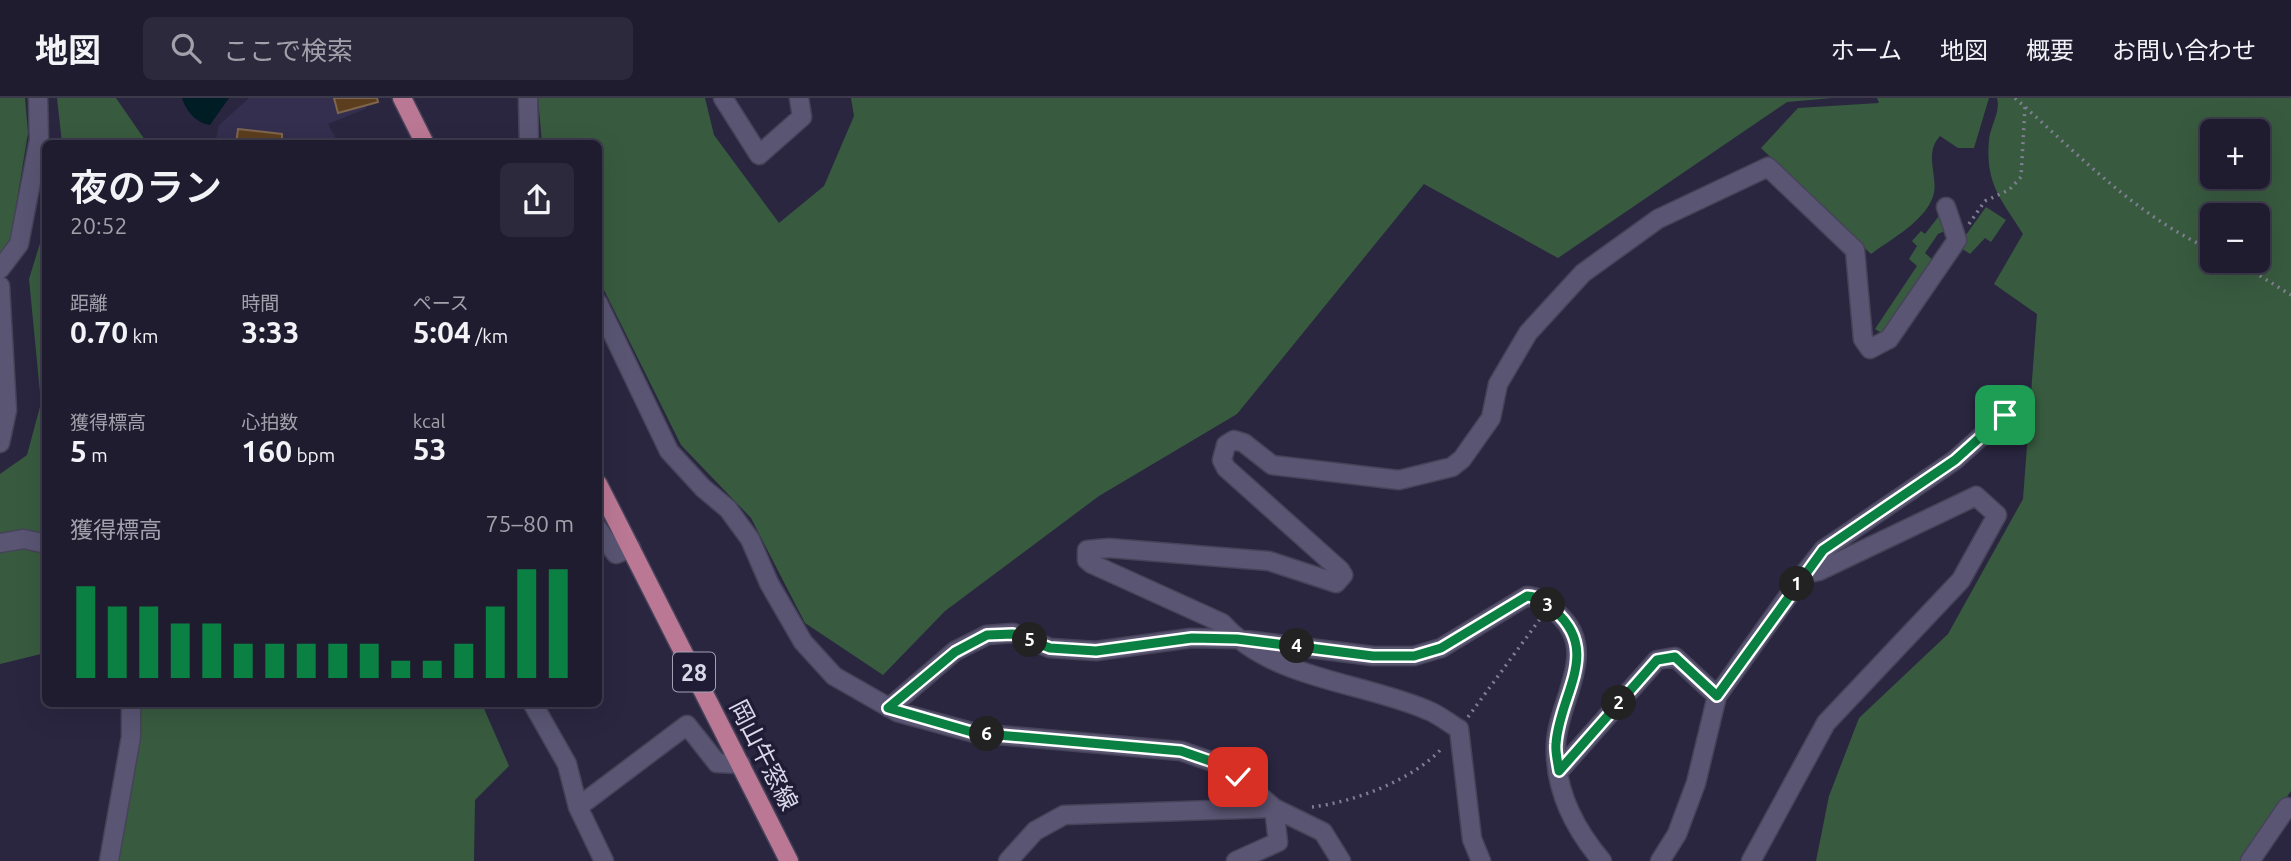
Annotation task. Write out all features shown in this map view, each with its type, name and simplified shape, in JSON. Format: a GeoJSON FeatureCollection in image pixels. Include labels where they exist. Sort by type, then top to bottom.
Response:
{"type":"FeatureCollection","features":[{"type":"Feature","properties":{"kind":"main road"},"geometry":{"type":"LineString","coordinates":[[402,98],[423,140]]}},
{"type":"Feature","properties":{"kind":"main road","name":"岡山牛窓線"},"geometry":{"type":"LineString","coordinates":[[602,492],[789,861]]}},
{"type":"Feature","properties":{"kind":"street"},"geometry":{"type":"LineString","coordinates":[[0,269],[19,244],[39,141],[37,98]]}},
{"type":"Feature","properties":{"kind":"street"},"geometry":{"type":"LineString","coordinates":[[528,98],[529,140]]}},
{"type":"Feature","properties":{"kind":"street"},"geometry":{"type":"LineString","coordinates":[[723,98],[759,155],[802,117],[799,98]]}},
{"type":"Feature","properties":{"kind":"street"},"geometry":{"type":"LineString","coordinates":[[1481,861],[1472,839],[1459,729],[1428,710],[1262,657],[1237,639],[1222,623],[1093,564],[1085,554],[1095,548],[1109,548],[1269,561],[1336,583],[1341,581],[1340,570],[1226,468],[1222,453],[1234,440],[1244,443],[1272,465],[1399,480],[1452,467],[1462,459],[1491,418],[1497,384],[1528,332],[1583,273],[1658,219],[1768,167],[1855,250],[1863,339],[1870,349],[1889,340],[1957,240],[1946,207]]}},
{"type":"Feature","properties":{"kind":"street"},"geometry":{"type":"LineString","coordinates":[[0,286],[7,410],[0,443]]}},
{"type":"Feature","properties":{"kind":"street"},"geometry":{"type":"LineString","coordinates":[[602,311],[669,451],[703,488],[728,509],[743,529],[803,642],[834,676],[888,708],[975,733],[1181,751],[1213,762],[1238,777],[1274,808],[1323,832],[1341,861]]}},
{"type":"Feature","properties":{"kind":"street"},"geometry":{"type":"LineString","coordinates":[[1660,861],[1677,834],[1696,783],[1717,696],[1804,574],[1823,550],[1955,460],[2005,415]]}},
{"type":"Feature","properties":{"kind":"street"},"geometry":{"type":"LineString","coordinates":[[1751,861],[1826,723],[1961,580],[1997,515],[1976,496],[1819,571],[1804,574]]}},
{"type":"Feature","properties":{"kind":"street"},"geometry":{"type":"LineString","coordinates":[[602,535],[616,554],[631,548]]}},
{"type":"Feature","properties":{"kind":"street"},"geometry":{"type":"LineString","coordinates":[[0,543],[24,539],[42,543]]}},
{"type":"Feature","properties":{"kind":"street"},"geometry":{"type":"LineString","coordinates":[[888,708],[955,652],[987,635],[1013,634],[1050,648],[1096,651],[1192,638],[1237,639],[1373,656],[1414,656],[1441,648],[1527,596],[1538,596],[1570,624],[1577,643],[1576,665],[1556,744],[1559,771],[1563,801],[1569,814],[1602,861]]}},
{"type":"Feature","properties":{"kind":"street"},"geometry":{"type":"LineString","coordinates":[[1559,771],[1657,660],[1675,657],[1717,696]]}},
{"type":"Feature","properties":{"kind":"street"},"geometry":{"type":"LineString","coordinates":[[109,861],[131,737],[131,707]]}},
{"type":"Feature","properties":{"kind":"street"},"geometry":{"type":"LineString","coordinates":[[535,707],[567,764],[578,807],[604,861]]}},
{"type":"Feature","properties":{"kind":"street"},"geometry":{"type":"LineString","coordinates":[[578,807],[687,725],[717,763],[741,764]]}},
{"type":"Feature","properties":{"kind":"street"},"geometry":{"type":"LineString","coordinates":[[2250,861],[2287,807]]}},
{"type":"Feature","properties":{"kind":"street"},"geometry":{"type":"LineString","coordinates":[[1274,808],[1278,842],[1275,861]]}},
{"type":"Feature","properties":{"kind":"street"},"geometry":{"type":"LineString","coordinates":[[1008,861],[1035,831],[1065,815],[1274,808]]}},
{"type":"Feature","properties":{"kind":"street"},"geometry":{"type":"LineString","coordinates":[[1236,861],[1278,842]]}},
{"type":"Feature","properties":{"kind":"path"},"geometry":{"type":"LineString","coordinates":[[2015,98],[2128,198],[2180,236],[2200,245]]}},
{"type":"Feature","properties":{"kind":"path"},"geometry":{"type":"LineString","coordinates":[[1957,240],[1985,201],[2009,190],[2021,177],[2025,107]]}},
{"type":"Feature","properties":{"kind":"path"},"geometry":{"type":"LineString","coordinates":[[2255,273],[2291,295]]}},
{"type":"Feature","properties":{"kind":"path"},"geometry":{"type":"LineString","coordinates":[[1308,808],[1364,795],[1395,781],[1436,755],[1459,729],[1550,606]]}},
{"type":"Feature","properties":{"kind":"shaded area"},"geometry":{"type":"Polygon","coordinates":[[[249,98],[371,98],[365,109],[328,124],[335,137],[340,140],[216,140],[219,125],[249,98]]]}},
{"type":"Feature","properties":{"kind":"green space"},"geometry":{"type":"Polygon","coordinates":[[[0,98],[25,98],[28,133],[10,243],[0,253],[0,98]]]}},
{"type":"Feature","properties":{"kind":"green space"},"geometry":{"type":"Polygon","coordinates":[[[57,98],[116,98],[145,140],[62,140],[57,98]]]}},
{"type":"Feature","properties":{"kind":"green space"},"geometry":{"type":"Polygon","coordinates":[[[538,98],[705,98],[714,135],[779,223],[824,186],[854,116],[851,98],[1832,98],[1787,102],[1558,258],[1424,184],[1237,414],[1099,496],[945,611],[883,675],[805,623],[751,518],[681,445],[602,286],[602,140],[542,140],[538,98]]]}},
{"type":"Feature","properties":{"kind":"green space"},"geometry":{"type":"Polygon","coordinates":[[[1877,98],[1989,98],[1974,148],[1958,148],[1940,136],[1932,151],[1935,184],[1927,208],[1905,230],[1871,254],[1761,148],[1798,108],[1879,103],[1877,98]]]}},
{"type":"Feature","properties":{"kind":"green space"},"geometry":{"type":"Polygon","coordinates":[[[1997,98],[2291,98],[2291,791],[2242,861],[1816,861],[1829,796],[1859,718],[1948,634],[2023,499],[2037,314],[1994,284],[2023,234],[1992,180],[1988,155],[1997,98]]]}},
{"type":"Feature","properties":{"kind":"green space"},"geometry":{"type":"Polygon","coordinates":[[[1986,207],[2006,220],[1991,242],[1985,238],[1970,254],[1958,246],[1986,207]]]}},
{"type":"Feature","properties":{"kind":"green space"},"geometry":{"type":"Polygon","coordinates":[[[1942,212],[1947,230],[1938,234],[1925,253],[1935,262],[1885,335],[1875,329],[1917,266],[1909,259],[1917,246],[1912,241],[1921,231],[1925,234],[1942,212]]]}},
{"type":"Feature","properties":{"kind":"green space"},"geometry":{"type":"Polygon","coordinates":[[[42,237],[42,654],[0,664],[0,474],[27,455],[41,403],[29,279],[42,237]]]}},
{"type":"Feature","properties":{"kind":"green space"},"geometry":{"type":"Polygon","coordinates":[[[139,707],[483,707],[509,766],[475,800],[474,861],[118,861],[139,748],[139,707]]]}},
{"type":"Feature","properties":{"kind":"water"},"geometry":{"type":"Polygon","coordinates":[[[182,98],[229,98],[210,125],[192,116],[182,98]]]}},
{"type":"Feature","properties":{"kind":"building"},"geometry":{"type":"Polygon","coordinates":[[[334,98],[377,98],[378,102],[338,113],[334,98]]]}},
{"type":"Feature","properties":{"kind":"building"},"geometry":{"type":"Polygon","coordinates":[[[238,129],[282,134],[282,140],[237,140],[238,129]]]}},
{"type":"Feature","properties":{"kind":"route"},"geometry":{"type":"LineString","coordinates":[[1238,777],[1213,762],[1181,751],[975,733],[888,708],[955,652],[987,635],[1013,634],[1050,648],[1096,651],[1192,638],[1237,639],[1373,656],[1414,656],[1441,648],[1527,596],[1538,596],[1570,624],[1577,643],[1576,665],[1556,744],[1559,771],[1657,660],[1675,657],[1717,696],[1823,550],[1955,460],[2005,415]]}}]}
